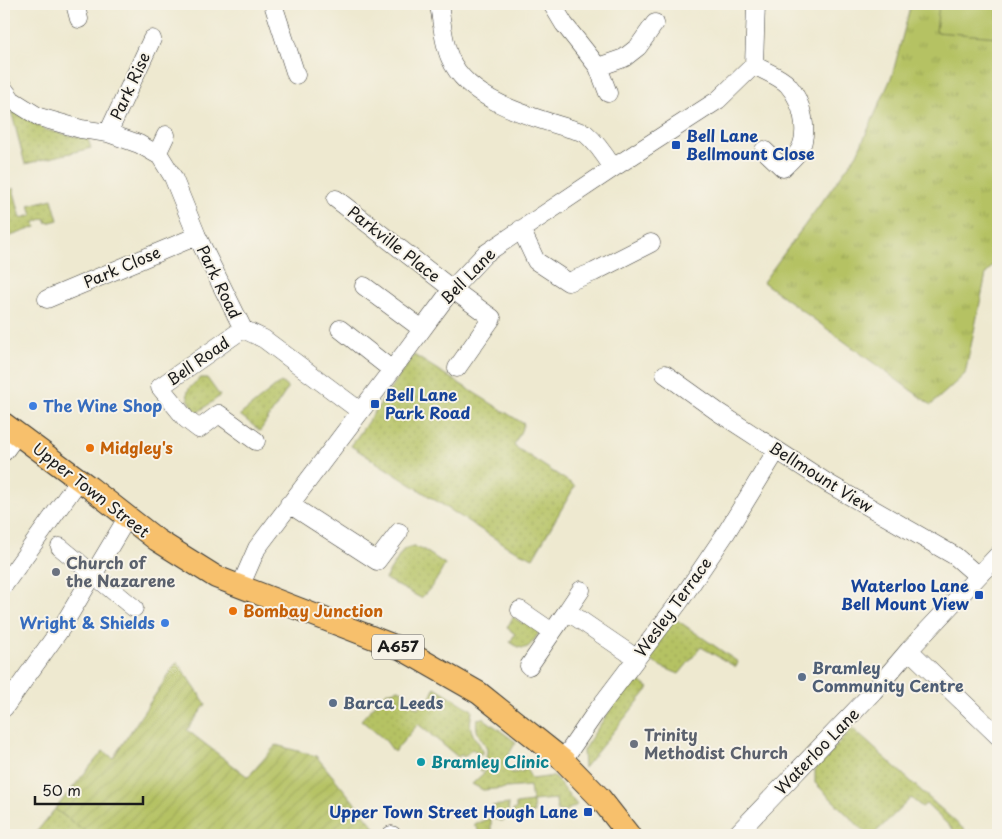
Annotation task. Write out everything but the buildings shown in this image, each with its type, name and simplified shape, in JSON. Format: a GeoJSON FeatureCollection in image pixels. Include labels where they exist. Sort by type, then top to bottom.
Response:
{"type":"FeatureCollection","features":[{"type":"Feature","properties":{"kind":"main road","name":"Upper Town Street"},"geometry":{"type":"LineString","coordinates":[[11,429],[156,540],[208,573],[402,649],[479,693],[563,760],[600,798],[630,835]]}},
{"type":"Feature","properties":{"kind":"street"},"geometry":{"type":"LineString","coordinates":[[273,4],[296,74]]}},
{"type":"Feature","properties":{"kind":"street"},"geometry":{"type":"LineString","coordinates":[[552,4],[564,24],[598,67],[608,93]]}},
{"type":"Feature","properties":{"kind":"street"},"geometry":{"type":"LineString","coordinates":[[756,4],[754,65],[788,84],[800,104],[803,120],[803,138],[798,151],[783,168],[764,150]]}},
{"type":"Feature","properties":{"kind":"street"},"geometry":{"type":"LineString","coordinates":[[439,5],[449,57],[464,80],[486,96],[517,112],[585,133],[602,150],[613,168]]}},
{"type":"Feature","properties":{"kind":"street"},"geometry":{"type":"LineString","coordinates":[[598,67],[624,58],[638,47],[654,22]]}},
{"type":"Feature","properties":{"kind":"street","name":"Park Rise"},"geometry":{"type":"LineString","coordinates":[[108,134],[152,39]]}},
{"type":"Feature","properties":{"kind":"street","name":"Bell Lane"},"geometry":{"type":"LineString","coordinates":[[240,587],[257,548],[289,504],[452,289],[485,254],[718,100],[754,65]]}},
{"type":"Feature","properties":{"kind":"street","name":"Park Road"},"geometry":{"type":"LineString","coordinates":[[4,89],[12,100],[39,117],[81,129],[108,134],[139,144],[160,156],[173,177],[197,236],[243,330],[264,339],[360,411]]}},
{"type":"Feature","properties":{"kind":"street"},"geometry":{"type":"LineString","coordinates":[[156,154],[166,135]]}},
{"type":"Feature","properties":{"kind":"street","name":"Parkville Place"},"geometry":{"type":"LineString","coordinates":[[336,199],[492,318],[457,368]]}},
{"type":"Feature","properties":{"kind":"street"},"geometry":{"type":"LineString","coordinates":[[521,229],[536,261],[568,282],[594,272],[651,243]]}},
{"type":"Feature","properties":{"kind":"street","name":"Park Close"},"geometry":{"type":"LineString","coordinates":[[47,298],[197,236]]}},
{"type":"Feature","properties":{"kind":"street"},"geometry":{"type":"LineString","coordinates":[[364,286],[422,329]]}},
{"type":"Feature","properties":{"kind":"street","name":"Bell Road"},"geometry":{"type":"LineString","coordinates":[[243,330],[160,387],[186,419],[199,429],[219,414],[256,441]]}},
{"type":"Feature","properties":{"kind":"street"},"geometry":{"type":"LineString","coordinates":[[340,330],[392,370]]}},
{"type":"Feature","properties":{"kind":"street","name":"Bellmount View"},"geometry":{"type":"LineString","coordinates":[[665,374],[718,412],[874,511],[955,556],[978,576]]}},
{"type":"Feature","properties":{"kind":"street"},"geometry":{"type":"LineString","coordinates":[[4,452],[11,429]]}},
{"type":"Feature","properties":{"kind":"street","name":"Wesley Terrace"},"geometry":{"type":"LineString","coordinates":[[563,760],[636,658],[680,601],[726,533],[777,450]]}},
{"type":"Feature","properties":{"kind":"street"},"geometry":{"type":"LineString","coordinates":[[4,585],[79,480]]}},
{"type":"Feature","properties":{"kind":"street"},"geometry":{"type":"LineString","coordinates":[[289,504],[378,561],[399,532]]}},
{"type":"Feature","properties":{"kind":"street"},"geometry":{"type":"LineString","coordinates":[[4,708],[62,627],[127,518]]}},
{"type":"Feature","properties":{"kind":"street"},"geometry":{"type":"LineString","coordinates":[[60,547],[134,608]]}},
{"type":"Feature","properties":{"kind":"street","name":"Waterloo Lane"},"geometry":{"type":"LineString","coordinates":[[736,835],[873,692],[909,650],[998,555]]}},
{"type":"Feature","properties":{"kind":"street"},"geometry":{"type":"LineString","coordinates":[[529,666],[581,590]]}},
{"type":"Feature","properties":{"kind":"street"},"geometry":{"type":"LineString","coordinates":[[520,610],[552,632]]}},
{"type":"Feature","properties":{"kind":"street"},"geometry":{"type":"LineString","coordinates":[[567,610],[636,658]]}},
{"type":"Feature","properties":{"kind":"street"},"geometry":{"type":"LineString","coordinates":[[909,650],[998,736]]}},
{"type":"Feature","properties":{"kind":"green space"},"geometry":{"type":"Polygon","coordinates":[[[911,4],[998,4],[998,259],[986,274],[965,374],[931,405],[763,282],[857,154],[892,76],[911,4]]]}},
{"type":"Feature","properties":{"kind":"green space"},"geometry":{"type":"Polygon","coordinates":[[[939,4],[998,4],[998,37],[936,32],[939,4]]]}},
{"type":"Feature","properties":{"kind":"green space"},"geometry":{"type":"Polygon","coordinates":[[[11,110],[46,130],[88,139],[91,148],[25,164],[11,110]]]}},
{"type":"Feature","properties":{"kind":"green space"},"geometry":{"type":"Polygon","coordinates":[[[13,188],[21,218],[32,215],[29,205],[52,199],[58,220],[47,223],[45,218],[35,222],[36,227],[8,237],[4,211],[6,198],[13,188]]]}},
{"type":"Feature","properties":{"kind":"green space"},"geometry":{"type":"Polygon","coordinates":[[[414,355],[524,424],[514,446],[575,486],[533,558],[508,547],[351,446],[414,355]]]}},
{"type":"Feature","properties":{"kind":"green space"},"geometry":{"type":"Polygon","coordinates":[[[201,378],[207,378],[220,396],[197,413],[187,394],[188,390],[201,378]]]}},
{"type":"Feature","properties":{"kind":"green space"},"geometry":{"type":"Polygon","coordinates":[[[281,382],[288,388],[260,431],[240,415],[281,382]]]}},
{"type":"Feature","properties":{"kind":"green space"},"geometry":{"type":"Polygon","coordinates":[[[413,546],[424,550],[445,564],[434,583],[421,598],[385,579],[403,550],[413,546]]]}},
{"type":"Feature","properties":{"kind":"green space"},"geometry":{"type":"Polygon","coordinates":[[[513,617],[523,624],[527,617],[542,628],[532,643],[526,648],[521,648],[510,642],[515,634],[507,628],[513,617]]]}},
{"type":"Feature","properties":{"kind":"green space"},"geometry":{"type":"Polygon","coordinates":[[[674,618],[738,662],[736,667],[701,647],[679,674],[646,658],[674,618]]]}},
{"type":"Feature","properties":{"kind":"green space"},"geometry":{"type":"Polygon","coordinates":[[[177,662],[206,704],[187,730],[248,777],[276,745],[316,756],[377,830],[373,835],[90,835],[55,809],[103,751],[113,758],[177,662]]]}},
{"type":"Feature","properties":{"kind":"green space"},"geometry":{"type":"Polygon","coordinates":[[[633,676],[649,688],[584,768],[583,750],[633,676]]]}},
{"type":"Feature","properties":{"kind":"green space"},"geometry":{"type":"Polygon","coordinates":[[[435,687],[472,710],[471,729],[481,748],[482,755],[472,749],[464,757],[461,755],[458,757],[418,724],[394,752],[386,741],[361,720],[387,692],[399,689],[404,692],[401,698],[418,708],[422,703],[426,706],[435,687]]]}},
{"type":"Feature","properties":{"kind":"green space"},"geometry":{"type":"Polygon","coordinates":[[[483,718],[516,742],[503,764],[512,773],[521,772],[526,769],[532,779],[554,776],[577,805],[566,811],[557,811],[556,799],[533,801],[534,813],[513,817],[513,810],[516,809],[516,804],[532,802],[530,786],[483,790],[472,784],[485,772],[479,769],[487,753],[477,727],[477,719],[483,718]]]}},
{"type":"Feature","properties":{"kind":"green space"},"geometry":{"type":"Polygon","coordinates":[[[852,728],[970,835],[959,835],[926,804],[922,807],[911,798],[873,835],[868,835],[815,783],[815,770],[852,728]]]}},
{"type":"Feature","properties":{"kind":"green space"},"geometry":{"type":"Polygon","coordinates":[[[509,804],[508,817],[502,821],[491,818],[492,806],[509,804]]]}},
{"type":"Feature","properties":{"kind":"green space"},"geometry":{"type":"Polygon","coordinates":[[[55,809],[90,835],[34,835],[55,809]]]}},
{"type":"Feature","properties":{"kind":"green space"},"geometry":{"type":"Polygon","coordinates":[[[491,818],[491,835],[481,835],[474,824],[491,818]]]}},
{"type":"Feature","properties":{"kind":"place","name":"Bell Lane Bellmount Close"},"geometry":{"type":"Point","coordinates":[676,145]}},
{"type":"Feature","properties":{"kind":"place","name":"Bell Lane Park Road"},"geometry":{"type":"Point","coordinates":[375,404]}},
{"type":"Feature","properties":{"kind":"place","name":"The Wine Shop"},"geometry":{"type":"Point","coordinates":[33,406]}},
{"type":"Feature","properties":{"kind":"place","name":"Midgley's"},"geometry":{"type":"Point","coordinates":[90,448]}},
{"type":"Feature","properties":{"kind":"place","name":"Church of the Nazarene"},"geometry":{"type":"Point","coordinates":[56,572]}},
{"type":"Feature","properties":{"kind":"place","name":"Waterloo Lane Bell Mount View"},"geometry":{"type":"Point","coordinates":[979,595]}},
{"type":"Feature","properties":{"kind":"place","name":"Bombay Junction"},"geometry":{"type":"Point","coordinates":[233,611]}},
{"type":"Feature","properties":{"kind":"place","name":"Wright & Shields"},"geometry":{"type":"Point","coordinates":[165,623]}},
{"type":"Feature","properties":{"kind":"place","name":"Bramley Community Centre"},"geometry":{"type":"Point","coordinates":[802,677]}},
{"type":"Feature","properties":{"kind":"place","name":"Barca Leeds"},"geometry":{"type":"Point","coordinates":[333,703]}},
{"type":"Feature","properties":{"kind":"place","name":"Trinity Methodist Church"},"geometry":{"type":"Point","coordinates":[634,744]}},
{"type":"Feature","properties":{"kind":"place","name":"Bramley Clinic"},"geometry":{"type":"Point","coordinates":[421,762]}},
{"type":"Feature","properties":{"kind":"place","name":"Upper Town Street Hough Lane"},"geometry":{"type":"Point","coordinates":[588,812]}}]}
